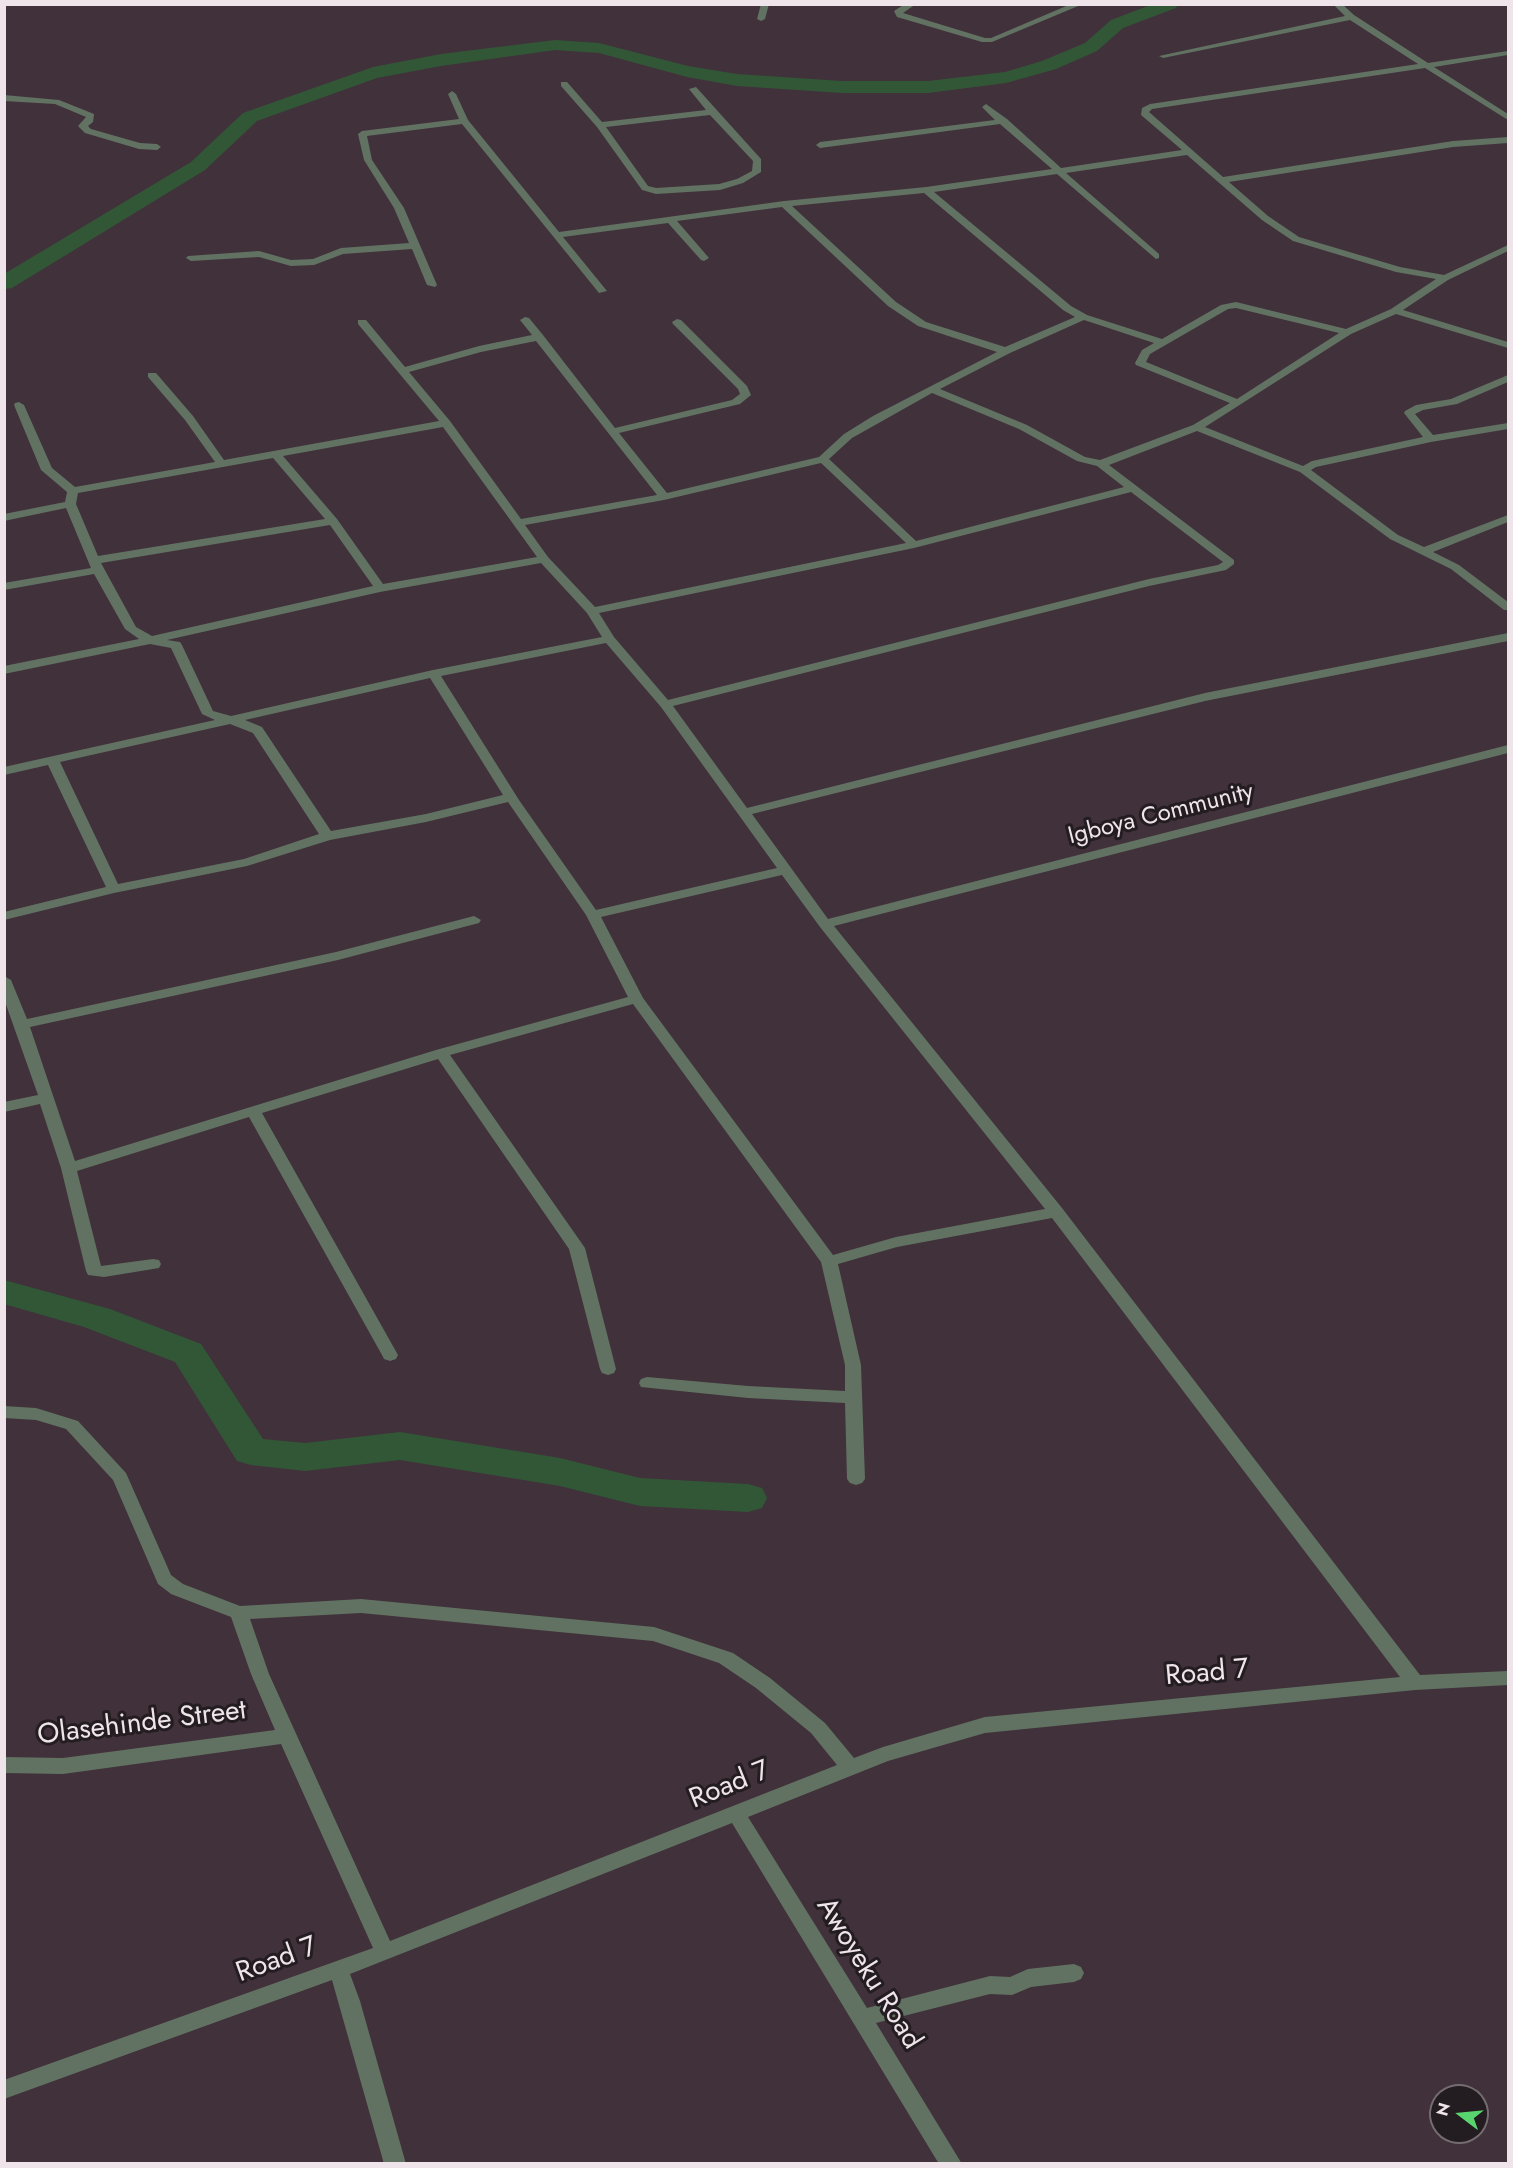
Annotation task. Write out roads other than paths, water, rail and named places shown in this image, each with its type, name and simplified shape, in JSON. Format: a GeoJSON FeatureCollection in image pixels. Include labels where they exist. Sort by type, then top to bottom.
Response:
{"type":"FeatureCollection","features":[{"type":"Feature","properties":{"kind":"street"},"geometry":{"type":"LineString","coordinates":[[761,19],[765,4]]}},
{"type":"Feature","properties":{"kind":"street"},"geometry":{"type":"LineString","coordinates":[[912,4],[898,11],[900,15],[985,40],[993,40],[1079,4]]}},
{"type":"Feature","properties":{"kind":"street"},"geometry":{"type":"LineString","coordinates":[[1337,4],[1351,17],[1509,118]]}},
{"type":"Feature","properties":{"kind":"street"},"geometry":{"type":"LineString","coordinates":[[1163,56],[1351,17]]}},
{"type":"Feature","properties":{"kind":"street"},"geometry":{"type":"LineString","coordinates":[[1445,278],[1399,270],[1296,239],[1265,218],[1144,113],[1150,107],[1509,53]]}},
{"type":"Feature","properties":{"kind":"street"},"geometry":{"type":"LineString","coordinates":[[564,84],[600,125],[645,188],[725,199],[784,204],[927,190],[1190,152]]}},
{"type":"Feature","properties":{"kind":"street"},"geometry":{"type":"LineString","coordinates":[[556,235],[670,219],[725,199],[740,181],[756,172],[758,161],[693,89]]}},
{"type":"Feature","properties":{"kind":"street"},"geometry":{"type":"LineString","coordinates":[[452,94],[464,121],[602,291]]}},
{"type":"Feature","properties":{"kind":"street"},"geometry":{"type":"LineString","coordinates":[[4,98],[56,102],[91,116],[89,122],[82,126],[88,131],[139,146],[157,147]]}},
{"type":"Feature","properties":{"kind":"street"},"geometry":{"type":"LineString","coordinates":[[986,107],[1156,256]]}},
{"type":"Feature","properties":{"kind":"street"},"geometry":{"type":"LineString","coordinates":[[600,125],[712,112]]}},
{"type":"Feature","properties":{"kind":"street"},"geometry":{"type":"LineString","coordinates":[[432,285],[399,208],[368,160],[362,134],[464,121]]}},
{"type":"Feature","properties":{"kind":"street"},"geometry":{"type":"LineString","coordinates":[[820,145],[1004,122]]}},
{"type":"Feature","properties":{"kind":"street"},"geometry":{"type":"LineString","coordinates":[[1223,180],[1453,144],[1509,140]]}},
{"type":"Feature","properties":{"kind":"street"},"geometry":{"type":"LineString","coordinates":[[927,190],[1067,308],[1083,317],[1164,343]]}},
{"type":"Feature","properties":{"kind":"street"},"geometry":{"type":"LineString","coordinates":[[784,204],[892,304],[922,324],[1006,351]]}},
{"type":"Feature","properties":{"kind":"street"},"geometry":{"type":"LineString","coordinates":[[670,219],[704,258]]}},
{"type":"Feature","properties":{"kind":"street"},"geometry":{"type":"LineString","coordinates":[[190,258],[259,254],[291,263],[314,262],[341,251],[414,246]]}},
{"type":"Feature","properties":{"kind":"street"},"geometry":{"type":"LineString","coordinates":[[1101,464],[1197,427],[1347,332],[1395,311],[1445,278],[1509,248]]}},
{"type":"Feature","properties":{"kind":"street"},"geometry":{"type":"LineString","coordinates":[[1238,403],[1140,363],[1146,352],[1225,307],[1236,305],[1347,332]]}},
{"type":"Feature","properties":{"kind":"street"},"geometry":{"type":"LineString","coordinates":[[1395,311],[1509,345]]}},
{"type":"Feature","properties":{"kind":"street"},"geometry":{"type":"LineString","coordinates":[[518,523],[664,497],[823,459],[848,436],[877,418],[1006,351],[1083,317]]}},
{"type":"Feature","properties":{"kind":"street"},"geometry":{"type":"LineString","coordinates":[[525,320],[664,497]]}},
{"type":"Feature","properties":{"kind":"street"},"geometry":{"type":"LineString","coordinates":[[362,322],[446,423],[544,559],[592,610],[609,639],[665,704],[825,924],[1056,1212],[1415,1683]]}},
{"type":"Feature","properties":{"kind":"street"},"geometry":{"type":"LineString","coordinates":[[614,431],[736,402],[746,395],[743,388],[677,322]]}},
{"type":"Feature","properties":{"kind":"street"},"geometry":{"type":"LineString","coordinates":[[402,371],[479,349],[539,337]]}},
{"type":"Feature","properties":{"kind":"street"},"geometry":{"type":"LineString","coordinates":[[152,375],[189,418],[220,463]]}},
{"type":"Feature","properties":{"kind":"street"},"geometry":{"type":"LineString","coordinates":[[1431,439],[1409,413],[1419,407],[1453,402],[1509,378]]}},
{"type":"Feature","properties":{"kind":"street"},"geometry":{"type":"LineString","coordinates":[[665,704],[1149,583],[1222,568],[1230,562],[1101,464],[1081,459],[1023,427],[933,390]]}},
{"type":"Feature","properties":{"kind":"street"},"geometry":{"type":"LineString","coordinates":[[19,405],[47,470],[73,491],[446,423]]}},
{"type":"Feature","properties":{"kind":"street"},"geometry":{"type":"LineString","coordinates":[[1304,470],[1312,464],[1431,439],[1509,426]]}},
{"type":"Feature","properties":{"kind":"street"},"geometry":{"type":"LineString","coordinates":[[1197,427],[1304,470],[1394,537],[1455,567],[1509,607]]}},
{"type":"Feature","properties":{"kind":"street"},"geometry":{"type":"LineString","coordinates":[[276,455],[333,521],[380,588]]}},
{"type":"Feature","properties":{"kind":"street"},"geometry":{"type":"LineString","coordinates":[[823,459],[914,545]]}},
{"type":"Feature","properties":{"kind":"street"},"geometry":{"type":"LineString","coordinates":[[592,610],[914,545],[1133,488]]}},
{"type":"Feature","properties":{"kind":"street"},"geometry":{"type":"LineString","coordinates":[[73,491],[70,504],[97,565],[131,629],[150,640],[176,645],[208,714],[258,730],[327,836]]}},
{"type":"Feature","properties":{"kind":"street"},"geometry":{"type":"LineString","coordinates":[[4,518],[70,504]]}},
{"type":"Feature","properties":{"kind":"street"},"geometry":{"type":"LineString","coordinates":[[1422,552],[1509,518]]}},
{"type":"Feature","properties":{"kind":"street"},"geometry":{"type":"LineString","coordinates":[[4,587],[97,565],[333,521]]}},
{"type":"Feature","properties":{"kind":"street"},"geometry":{"type":"LineString","coordinates":[[4,670],[380,588],[544,559]]}},
{"type":"Feature","properties":{"kind":"street"},"geometry":{"type":"LineString","coordinates":[[745,812],[1205,697],[1509,637]]}},
{"type":"Feature","properties":{"kind":"street"},"geometry":{"type":"LineString","coordinates":[[4,771],[433,674],[609,639]]}},
{"type":"Feature","properties":{"kind":"street"},"geometry":{"type":"LineString","coordinates":[[433,674],[512,798],[593,915],[636,999],[829,1260],[853,1365],[856,1479]]}},
{"type":"Feature","properties":{"kind":"street","name":"Igboya Community"},"geometry":{"type":"LineString","coordinates":[[825,924],[1509,749]]}},
{"type":"Feature","properties":{"kind":"street"},"geometry":{"type":"LineString","coordinates":[[52,760],[114,889]]}},
{"type":"Feature","properties":{"kind":"street"},"geometry":{"type":"LineString","coordinates":[[4,916],[114,889],[247,862],[327,836],[426,818],[512,798]]}},
{"type":"Feature","properties":{"kind":"street"},"geometry":{"type":"LineString","coordinates":[[593,915],[786,870]]}},
{"type":"Feature","properties":{"kind":"street"},"geometry":{"type":"LineString","coordinates":[[22,1024],[338,956],[474,920]]}},
{"type":"Feature","properties":{"kind":"street"},"geometry":{"type":"LineString","coordinates":[[4,980],[22,1024],[69,1168],[94,1271],[104,1272],[153,1264]]}},
{"type":"Feature","properties":{"kind":"street"},"geometry":{"type":"LineString","coordinates":[[69,1168],[441,1053],[636,999]]}},
{"type":"Feature","properties":{"kind":"street"},"geometry":{"type":"LineString","coordinates":[[441,1053],[577,1248],[608,1369]]}},
{"type":"Feature","properties":{"kind":"street"},"geometry":{"type":"LineString","coordinates":[[4,1107],[46,1098]]}},
{"type":"Feature","properties":{"kind":"street"},"geometry":{"type":"LineString","coordinates":[[253,1111],[390,1355]]}},
{"type":"Feature","properties":{"kind":"street"},"geometry":{"type":"LineString","coordinates":[[829,1260],[896,1242],[1056,1212]]}},
{"type":"Feature","properties":{"kind":"street"},"geometry":{"type":"LineString","coordinates":[[647,1383],[748,1392],[854,1397]]}},
{"type":"Feature","properties":{"kind":"street"},"geometry":{"type":"LineString","coordinates":[[4,1412],[36,1414],[72,1425],[120,1477],[164,1579],[177,1589],[239,1613],[361,1606],[664,1637],[726,1658],[763,1683],[818,1728],[850,1768]]}},
{"type":"Feature","properties":{"kind":"street","name":"Olasehinde Street"},"geometry":{"type":"LineString","coordinates":[[239,1613],[260,1674],[286,1736],[385,1952]]}},
{"type":"Feature","properties":{"kind":"street","name":"Road 7"},"geometry":{"type":"LineString","coordinates":[[4,2090],[385,1952],[909,1746],[985,1725],[1415,1683],[1509,1678]]}},
{"type":"Feature","properties":{"kind":"street","name":"Olasehinde Street"},"geometry":{"type":"LineString","coordinates":[[4,1765],[63,1766],[286,1736]]}},
{"type":"Feature","properties":{"kind":"street","name":"Awoyeku Road"},"geometry":{"type":"LineString","coordinates":[[737,1815],[951,2163]]}},
{"type":"Feature","properties":{"kind":"street"},"geometry":{"type":"LineString","coordinates":[[338,1969],[350,2001],[395,2163]]}},
{"type":"Feature","properties":{"kind":"street"},"geometry":{"type":"LineString","coordinates":[[862,2018],[990,1985],[1012,1986],[1028,1978],[1074,1973]]}},
{"type":"Feature","properties":{"kind":"waterway"},"geometry":{"type":"LineString","coordinates":[[4,283],[198,166],[250,117],[373,73],[441,60],[555,45],[599,48],[687,71],[737,80],[842,87],[928,87],[1006,77],[1049,65],[1091,47],[1117,24],[1170,4]]}},
{"type":"Feature","properties":{"kind":"waterway"},"geometry":{"type":"LineString","coordinates":[[4,1292],[97,1318],[188,1353],[251,1451],[305,1457],[400,1446],[560,1472],[640,1492],[748,1498]]}}]}
